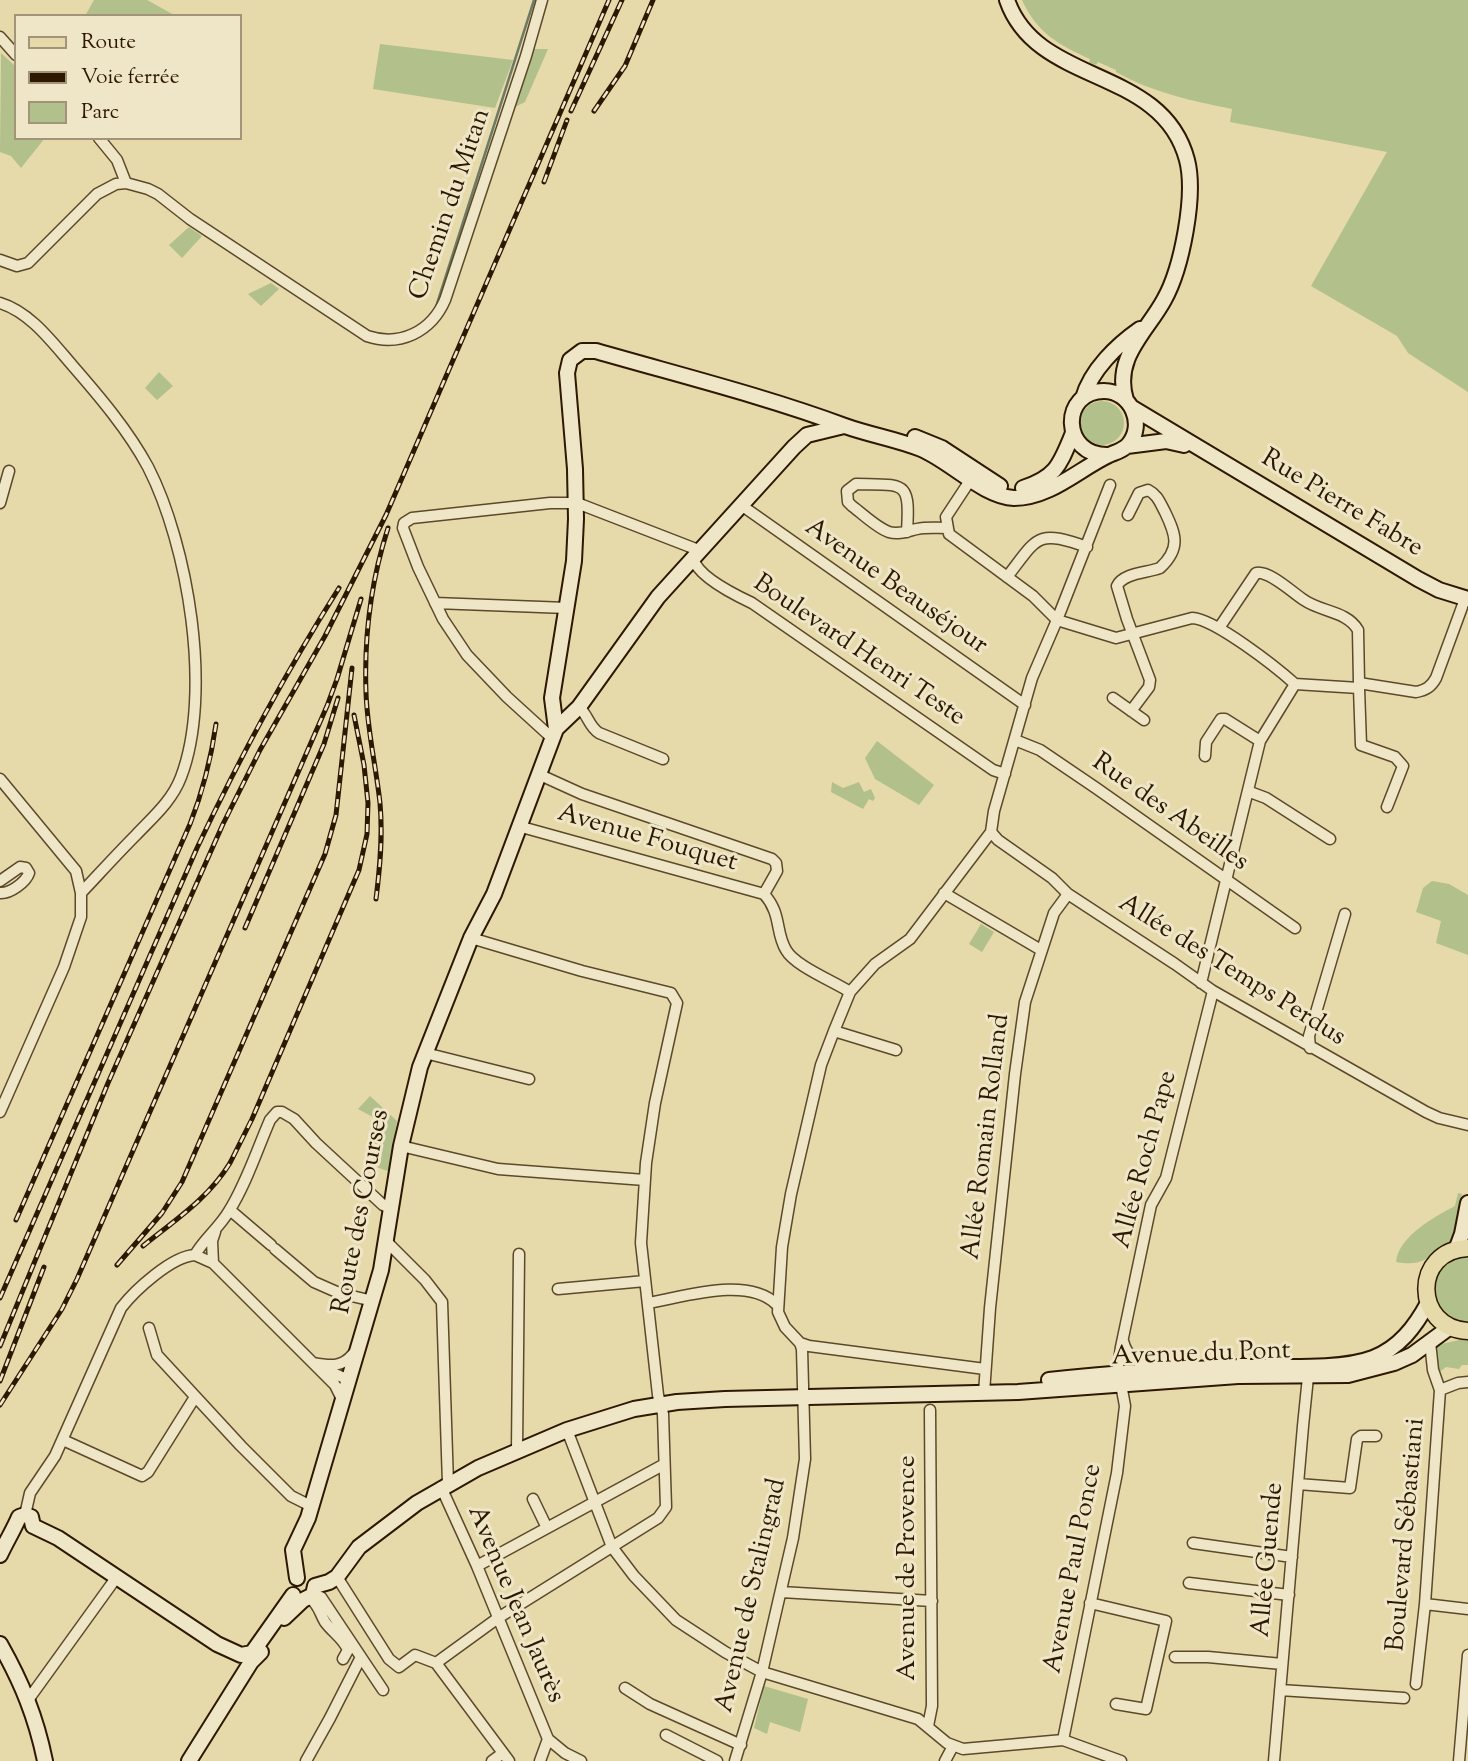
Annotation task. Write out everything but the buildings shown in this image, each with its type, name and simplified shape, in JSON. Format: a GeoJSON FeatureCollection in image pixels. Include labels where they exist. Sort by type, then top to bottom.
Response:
{"type":"FeatureCollection","features":[{"type":"Feature","properties":{"kind":"main road"},"geometry":{"type":"LineString","coordinates":[[1462,1249],[1440,1259],[1430,1271],[1426,1284],[1428,1303],[1437,1317],[1450,1327],[1468,1331]]}},
{"type":"Feature","properties":{"kind":"street","name":"Chemin du Mitan"},"geometry":{"type":"LineString","coordinates":[[126,183],[158,194],[190,219],[356,330],[378,340],[404,338],[421,331],[432,321],[446,300],[542,0]]}},
{"type":"Feature","properties":{"kind":"street"},"geometry":{"type":"LineString","coordinates":[[554,734],[552,698],[574,561],[577,503],[567,373],[570,360],[582,351],[596,351],[921,449],[998,495],[1012,498],[1027,496],[1057,485],[1127,446],[1136,427],[1121,381],[1122,371],[1170,286],[1185,231],[1191,192],[1190,172],[1182,145],[1161,113],[1145,100],[1046,51],[1016,20],[1007,0]]}},
{"type":"Feature","properties":{"kind":"street"},"geometry":{"type":"LineString","coordinates":[[0,37],[14,53]]}},
{"type":"Feature","properties":{"kind":"street"},"geometry":{"type":"LineString","coordinates":[[0,260],[16,266],[28,263],[97,194],[116,184],[126,183],[117,160],[101,140]]}},
{"type":"Feature","properties":{"kind":"street"},"geometry":{"type":"LineString","coordinates":[[0,303],[19,313],[49,339],[122,428],[148,468],[166,510],[177,547],[190,617],[196,681],[192,728],[181,778],[163,807],[81,893]]}},
{"type":"Feature","properties":{"kind":"street"},"geometry":{"type":"LineString","coordinates":[[1108,455],[1091,453],[1083,448],[1071,426],[1074,410],[1104,362],[1147,324]]}},
{"type":"Feature","properties":{"kind":"street"},"geometry":{"type":"LineString","coordinates":[[1083,398],[1094,392],[1105,391],[1116,393],[1128,403]]}},
{"type":"Feature","properties":{"kind":"street","name":"Rue Pierre Fabre"},"geometry":{"type":"LineString","coordinates":[[1128,403],[1196,447],[1418,579],[1466,599]]}},
{"type":"Feature","properties":{"kind":"street"},"geometry":{"type":"LineString","coordinates":[[554,734],[576,711],[658,597],[807,435],[814,415]]}},
{"type":"Feature","properties":{"kind":"street"},"geometry":{"type":"LineString","coordinates":[[807,435],[838,423],[866,422],[942,448],[1000,486],[1016,490]]}},
{"type":"Feature","properties":{"kind":"street"},"geometry":{"type":"LineString","coordinates":[[1073,433],[1063,461],[1055,472],[1034,485],[1016,490],[1001,490],[975,476],[948,510],[946,517],[946,528],[952,538],[1033,596],[1057,620],[1109,637],[1133,635],[1200,618],[1219,628],[1295,684],[1359,686],[1416,692],[1432,686],[1466,599]]}},
{"type":"Feature","properties":{"kind":"street","name":"Rue Pierre Fabre"},"geometry":{"type":"LineString","coordinates":[[1127,446],[1166,441],[1196,447]]}},
{"type":"Feature","properties":{"kind":"street"},"geometry":{"type":"LineString","coordinates":[[0,503],[9,471]]}},
{"type":"Feature","properties":{"kind":"street"},"geometry":{"type":"LineString","coordinates":[[907,532],[909,500],[902,489],[894,485],[856,484],[847,491],[848,502],[852,506],[888,532],[907,532],[929,527],[946,528]]}},
{"type":"Feature","properties":{"kind":"street"},"geometry":{"type":"LineString","coordinates":[[985,1369],[800,1343],[785,1327],[776,1304],[782,1247],[791,1194],[821,1065],[850,992],[875,964],[910,939],[991,832],[991,823],[1024,705],[1042,650],[1057,620],[1110,485]]}},
{"type":"Feature","properties":{"kind":"street"},"geometry":{"type":"LineString","coordinates":[[1128,515],[1139,493],[1148,490],[1156,495],[1175,538],[1174,547],[1160,568],[1123,578],[1118,582],[1120,597],[1150,680],[1149,687],[1131,711]]}},
{"type":"Feature","properties":{"kind":"street"},"geometry":{"type":"LineString","coordinates":[[554,734],[507,697],[467,655],[443,620],[418,567],[403,525],[412,518],[550,503],[577,503],[697,555]]}},
{"type":"Feature","properties":{"kind":"street","name":"Avenue Beauséjour"},"geometry":{"type":"LineString","coordinates":[[741,505],[1024,705]]}},
{"type":"Feature","properties":{"kind":"street"},"geometry":{"type":"LineString","coordinates":[[1007,577],[1034,542],[1046,537],[1060,537],[1087,547]]}},
{"type":"Feature","properties":{"kind":"street","name":"Boulevard Henri Teste"},"geometry":{"type":"LineString","coordinates":[[697,555],[696,567],[993,770],[1006,774]]}},
{"type":"Feature","properties":{"kind":"street"},"geometry":{"type":"LineString","coordinates":[[1219,628],[1256,573],[1266,573],[1307,603],[1346,617],[1354,624],[1358,630],[1361,745],[1395,757],[1402,766],[1387,807]]}},
{"type":"Feature","properties":{"kind":"street"},"geometry":{"type":"LineString","coordinates":[[435,603],[567,608]]}},
{"type":"Feature","properties":{"kind":"street"},"geometry":{"type":"LineString","coordinates":[[1201,983],[1261,741],[1295,684]]}},
{"type":"Feature","properties":{"kind":"street"},"geometry":{"type":"LineString","coordinates":[[1114,698],[1144,720]]}},
{"type":"Feature","properties":{"kind":"street"},"geometry":{"type":"LineString","coordinates":[[554,708],[562,714],[576,711],[589,718],[593,729],[599,733],[663,759]]}},
{"type":"Feature","properties":{"kind":"street"},"geometry":{"type":"LineString","coordinates":[[1205,756],[1206,742],[1221,719],[1261,741]]}},
{"type":"Feature","properties":{"kind":"street","name":"Route des Courses"},"geometry":{"type":"LineString","coordinates":[[306,1595],[292,1584],[296,1578],[292,1550],[311,1506],[373,1301],[387,1242],[407,1112],[425,1053],[471,938],[494,894],[554,734]]}},
{"type":"Feature","properties":{"kind":"street","name":"Rue des Abeilles"},"geometry":{"type":"LineString","coordinates":[[1015,740],[1040,750],[1295,928]]}},
{"type":"Feature","properties":{"kind":"street"},"geometry":{"type":"LineString","coordinates":[[538,774],[582,794],[772,859],[776,863],[777,871],[764,894],[778,917],[783,945],[792,958],[850,992]]}},
{"type":"Feature","properties":{"kind":"street"},"geometry":{"type":"LineString","coordinates":[[0,779],[76,870],[81,893],[81,917],[64,967],[0,1112]]}},
{"type":"Feature","properties":{"kind":"street"},"geometry":{"type":"LineString","coordinates":[[1250,792],[1330,839]]}},
{"type":"Feature","properties":{"kind":"street","name":"Avenue Fouquet"},"geometry":{"type":"LineString","coordinates":[[518,826],[764,894]]}},
{"type":"Feature","properties":{"kind":"street","name":"Allée des Temps Perdus"},"geometry":{"type":"LineString","coordinates":[[991,832],[998,840],[1052,878],[1068,894],[1213,991],[1426,1112],[1466,1127]]}},
{"type":"Feature","properties":{"kind":"street"},"geometry":{"type":"LineString","coordinates":[[0,881],[20,867],[28,870],[27,878],[6,894],[0,893]]}},
{"type":"Feature","properties":{"kind":"street"},"geometry":{"type":"LineString","coordinates":[[944,894],[1041,950]]}},
{"type":"Feature","properties":{"kind":"street","name":"Allée Romain Rolland"},"geometry":{"type":"LineString","coordinates":[[984,1390],[1025,1002],[1054,913],[1068,894]]}},
{"type":"Feature","properties":{"kind":"street"},"geometry":{"type":"LineString","coordinates":[[1310,1048],[1309,1036],[1345,914]]}},
{"type":"Feature","properties":{"kind":"street"},"geometry":{"type":"LineString","coordinates":[[436,1663],[498,1618],[658,1518],[666,1507],[663,1414],[641,1243],[645,1180],[655,1103],[677,1003],[676,997],[671,993],[582,971],[471,938]]}},
{"type":"Feature","properties":{"kind":"street","name":"Allée Roch Pape"},"geometry":{"type":"LineString","coordinates":[[1121,1378],[1123,1339],[1152,1205],[1166,1178],[1213,991]]}},
{"type":"Feature","properties":{"kind":"street"},"geometry":{"type":"LineString","coordinates":[[834,1031],[896,1050]]}},
{"type":"Feature","properties":{"kind":"street"},"geometry":{"type":"LineString","coordinates":[[425,1053],[529,1079]]}},
{"type":"Feature","properties":{"kind":"street"},"geometry":{"type":"LineString","coordinates":[[195,1255],[230,1210],[270,1120],[277,1112],[294,1119],[323,1150],[383,1205],[392,1209]]}},
{"type":"Feature","properties":{"kind":"street"},"geometry":{"type":"LineString","coordinates":[[401,1146],[498,1169],[645,1180]]}},
{"type":"Feature","properties":{"kind":"street"},"geometry":{"type":"LineString","coordinates":[[1462,1249],[1468,1203]]}},
{"type":"Feature","properties":{"kind":"street"},"geometry":{"type":"LineString","coordinates":[[230,1210],[314,1282],[339,1293],[373,1301]]}},
{"type":"Feature","properties":{"kind":"street"},"geometry":{"type":"LineString","coordinates":[[212,1263],[212,1241],[217,1228]]}},
{"type":"Feature","properties":{"kind":"street"},"geometry":{"type":"LineString","coordinates":[[387,1242],[425,1279],[442,1302],[444,1486]]}},
{"type":"Feature","properties":{"kind":"street"},"geometry":{"type":"LineString","coordinates":[[517,1450],[519,1254]]}},
{"type":"Feature","properties":{"kind":"street"},"geometry":{"type":"LineString","coordinates":[[0,1569],[10,1545],[24,1524],[30,1493],[55,1457],[121,1308],[135,1293],[181,1257],[195,1255],[212,1263],[335,1385],[343,1401]]}},
{"type":"Feature","properties":{"kind":"street"},"geometry":{"type":"LineString","coordinates":[[558,1289],[645,1280]]}},
{"type":"Feature","properties":{"kind":"street"},"geometry":{"type":"LineString","coordinates":[[648,1303],[735,1290],[763,1295],[776,1304]]}},
{"type":"Feature","properties":{"kind":"street","name":"Avenue du Pont"},"geometry":{"type":"LineString","coordinates":[[337,1577],[359,1548],[444,1486],[517,1450],[567,1430],[634,1409],[660,1404],[725,1399],[984,1390],[1121,1378],[1180,1369],[1311,1375],[1386,1352],[1409,1332],[1428,1303]]}},
{"type":"Feature","properties":{"kind":"street","name":"Avenue du Pont"},"geometry":{"type":"LineString","coordinates":[[1121,1378],[1157,1381],[1238,1376],[1348,1375],[1370,1371],[1403,1359],[1450,1327]]}},
{"type":"Feature","properties":{"kind":"street"},"geometry":{"type":"LineString","coordinates":[[149,1328],[157,1355],[195,1397],[291,1496],[311,1506]]}},
{"type":"Feature","properties":{"kind":"street"},"geometry":{"type":"LineString","coordinates":[[1123,1339],[1126,1351],[1137,1362],[1180,1369]]}},
{"type":"Feature","properties":{"kind":"street","name":"Boulevard Sébastiani"},"geometry":{"type":"LineString","coordinates":[[1416,1684],[1440,1390],[1433,1370],[1430,1342]]}},
{"type":"Feature","properties":{"kind":"street","name":"Avenue de Stalingrad"},"geometry":{"type":"LineString","coordinates":[[735,1761],[762,1672],[793,1538],[804,1459],[804,1398],[800,1343]]}},
{"type":"Feature","properties":{"kind":"street"},"geometry":{"type":"LineString","coordinates":[[315,1365],[336,1366],[347,1362],[360,1345]]}},
{"type":"Feature","properties":{"kind":"street"},"geometry":{"type":"LineString","coordinates":[[315,1365],[332,1374],[350,1378]]}},
{"type":"Feature","properties":{"kind":"street","name":"Allée Guende"},"geometry":{"type":"LineString","coordinates":[[1273,1761],[1298,1484],[1311,1375]]}},
{"type":"Feature","properties":{"kind":"street","name":"Avenue Paul Ponce"},"geometry":{"type":"LineString","coordinates":[[1063,1740],[1112,1500],[1125,1406],[1121,1378]]}},
{"type":"Feature","properties":{"kind":"street"},"geometry":{"type":"LineString","coordinates":[[1125,1406],[1136,1390],[1157,1381]]}},
{"type":"Feature","properties":{"kind":"street"},"geometry":{"type":"LineString","coordinates":[[1440,1390],[1468,1382]]}},
{"type":"Feature","properties":{"kind":"street"},"geometry":{"type":"LineString","coordinates":[[63,1440],[139,1476],[145,1475],[195,1397]]}},
{"type":"Feature","properties":{"kind":"street","name":"Avenue de Provence"},"geometry":{"type":"LineString","coordinates":[[928,1726],[932,1706],[930,1410]]}},
{"type":"Feature","properties":{"kind":"street"},"geometry":{"type":"LineString","coordinates":[[567,1430],[612,1547],[634,1576],[677,1620],[725,1652],[762,1672],[897,1712],[928,1726],[947,1744],[953,1746],[963,1748],[1063,1740],[1121,1761]]}},
{"type":"Feature","properties":{"kind":"street"},"geometry":{"type":"LineString","coordinates":[[1298,1484],[1350,1488],[1357,1439],[1361,1436],[1376,1436]]}},
{"type":"Feature","properties":{"kind":"street"},"geometry":{"type":"LineString","coordinates":[[477,1566],[663,1465]]}},
{"type":"Feature","properties":{"kind":"street","name":"Avenue Jean Jaurès"},"geometry":{"type":"LineString","coordinates":[[444,1486],[548,1739]]}},
{"type":"Feature","properties":{"kind":"street"},"geometry":{"type":"LineString","coordinates":[[533,1499],[547,1528]]}},
{"type":"Feature","properties":{"kind":"street"},"geometry":{"type":"LineString","coordinates":[[0,1555],[8,1538],[24,1524]]}},
{"type":"Feature","properties":{"kind":"street"},"geometry":{"type":"LineString","coordinates":[[24,1524],[51,1534],[237,1660],[259,1655],[289,1611],[306,1595],[337,1577],[395,1665],[399,1667],[415,1655],[436,1663],[506,1757],[492,1761]]}},
{"type":"Feature","properties":{"kind":"street"},"geometry":{"type":"LineString","coordinates":[[1193,1543],[1292,1557]]}},
{"type":"Feature","properties":{"kind":"street"},"geometry":{"type":"LineString","coordinates":[[28,1700],[116,1578]]}},
{"type":"Feature","properties":{"kind":"street"},"geometry":{"type":"LineString","coordinates":[[1189,1583],[1289,1595]]}},
{"type":"Feature","properties":{"kind":"street"},"geometry":{"type":"LineString","coordinates":[[781,1592],[932,1601]]}},
{"type":"Feature","properties":{"kind":"street"},"geometry":{"type":"LineString","coordinates":[[306,1595],[321,1597],[383,1690]]}},
{"type":"Feature","properties":{"kind":"street"},"geometry":{"type":"LineString","coordinates":[[306,1595],[320,1607],[325,1621],[345,1644],[348,1650],[342,1659]]}},
{"type":"Feature","properties":{"kind":"street"},"geometry":{"type":"LineString","coordinates":[[1090,1602],[1166,1621],[1146,1709],[1116,1704]]}},
{"type":"Feature","properties":{"kind":"street"},"geometry":{"type":"LineString","coordinates":[[1424,1604],[1468,1609]]}},
{"type":"Feature","properties":{"kind":"street"},"geometry":{"type":"LineString","coordinates":[[0,1644],[22,1683],[45,1761]]}},
{"type":"Feature","properties":{"kind":"street"},"geometry":{"type":"LineString","coordinates":[[1459,1761],[1468,1655]]}},
{"type":"Feature","properties":{"kind":"street"},"geometry":{"type":"LineString","coordinates":[[306,1761],[360,1657]]}},
{"type":"Feature","properties":{"kind":"street"},"geometry":{"type":"LineString","coordinates":[[1175,1657],[1208,1657],[1282,1664]]}},
{"type":"Feature","properties":{"kind":"street"},"geometry":{"type":"LineString","coordinates":[[189,1761],[248,1659]]}},
{"type":"Feature","properties":{"kind":"street"},"geometry":{"type":"LineString","coordinates":[[625,1688],[649,1704],[741,1745]]}},
{"type":"Feature","properties":{"kind":"street"},"geometry":{"type":"LineString","coordinates":[[1280,1690],[1404,1698]]}},
{"type":"Feature","properties":{"kind":"street"},"geometry":{"type":"LineString","coordinates":[[666,1735],[717,1761]]}},
{"type":"Feature","properties":{"kind":"street"},"geometry":{"type":"LineString","coordinates":[[540,1761],[548,1739],[565,1753],[581,1761]]}},
{"type":"Feature","properties":{"kind":"street"},"geometry":{"type":"LineString","coordinates":[[945,1761],[953,1746]]}},
{"type":"Feature","properties":{"kind":"green space"},"geometry":{"type":"Polygon","coordinates":[[[94,0],[147,0],[172,14],[86,14],[94,0]]]}},
{"type":"Feature","properties":{"kind":"green space"},"geometry":{"type":"Polygon","coordinates":[[[1022,0],[1468,0],[1468,392],[1408,353],[1397,336],[1311,286],[1387,152],[1230,122],[1232,109],[1158,91],[1098,62],[1096,65],[1089,63],[1090,59],[1050,37],[1035,21],[1022,0]]]}},
{"type":"Feature","properties":{"kind":"green space"},"geometry":{"type":"Polygon","coordinates":[[[380,44],[513,60],[495,108],[373,89],[380,44]]]}},
{"type":"Feature","properties":{"kind":"green space"},"geometry":{"type":"Polygon","coordinates":[[[534,49],[548,49],[525,102],[515,107],[534,49]]]}},
{"type":"Feature","properties":{"kind":"green space"},"geometry":{"type":"Polygon","coordinates":[[[1,53],[14,65],[14,140],[43,140],[21,168],[11,156],[0,152],[1,53]]]}},
{"type":"Feature","properties":{"kind":"green space"},"geometry":{"type":"Polygon","coordinates":[[[189,227],[202,236],[182,258],[169,245],[189,227]]]}},
{"type":"Feature","properties":{"kind":"green space"},"geometry":{"type":"Polygon","coordinates":[[[271,283],[279,289],[261,306],[248,294],[271,283]]]}},
{"type":"Feature","properties":{"kind":"green space"},"geometry":{"type":"Polygon","coordinates":[[[159,372],[173,386],[157,400],[145,388],[159,372]]]}},
{"type":"Feature","properties":{"kind":"green space"},"geometry":{"type":"Polygon","coordinates":[[[1102,401],[1117,408],[1124,423],[1117,438],[1102,445],[1087,438],[1080,423],[1087,408],[1102,401]]]}},
{"type":"Feature","properties":{"kind":"green space"},"geometry":{"type":"Polygon","coordinates":[[[877,741],[934,785],[919,805],[875,779],[865,758],[877,741]]]}},
{"type":"Feature","properties":{"kind":"green space"},"geometry":{"type":"Polygon","coordinates":[[[832,782],[843,788],[859,782],[864,792],[871,789],[875,798],[873,801],[869,799],[863,809],[831,792],[832,782]]]}},
{"type":"Feature","properties":{"kind":"green space"},"geometry":{"type":"Polygon","coordinates":[[[1432,881],[1449,884],[1468,895],[1468,955],[1436,943],[1441,921],[1416,912],[1423,888],[1432,881]]]}},
{"type":"Feature","properties":{"kind":"green space"},"geometry":{"type":"Polygon","coordinates":[[[981,924],[994,932],[982,952],[969,944],[981,924]]]}},
{"type":"Feature","properties":{"kind":"green space"},"geometry":{"type":"Polygon","coordinates":[[[370,1096],[397,1121],[389,1171],[376,1166],[372,1161],[372,1153],[366,1149],[382,1122],[358,1109],[370,1096]]]}},
{"type":"Feature","properties":{"kind":"green space"},"geometry":{"type":"Polygon","coordinates":[[[1458,1193],[1462,1194],[1459,1218],[1452,1240],[1420,1262],[1396,1262],[1410,1236],[1455,1206],[1458,1193]]]}},
{"type":"Feature","properties":{"kind":"green space"},"geometry":{"type":"Polygon","coordinates":[[[1468,1255],[1468,1324],[1453,1321],[1443,1313],[1436,1303],[1434,1291],[1442,1268],[1453,1259],[1468,1255]]]}},
{"type":"Feature","properties":{"kind":"green space"},"geometry":{"type":"Polygon","coordinates":[[[1468,1338],[1468,1365],[1462,1365],[1459,1369],[1446,1367],[1438,1373],[1434,1349],[1437,1345],[1468,1338]]]}},
{"type":"Feature","properties":{"kind":"green space"},"geometry":{"type":"Polygon","coordinates":[[[764,1686],[808,1699],[800,1732],[770,1722],[767,1734],[754,1728],[764,1686]]]}},
{"type":"Feature","properties":{"kind":"waterway"},"geometry":{"type":"LineString","coordinates":[[436,307],[534,0]]}},
{"type":"Feature","properties":{"kind":"railway"},"geometry":{"type":"LineString","coordinates":[[0,1346],[108,1083],[223,824],[260,750],[325,636],[386,515],[609,0]]}},
{"type":"Feature","properties":{"kind":"railway"},"geometry":{"type":"LineString","coordinates":[[571,111],[622,0]]}},
{"type":"Feature","properties":{"kind":"railway"},"geometry":{"type":"LineString","coordinates":[[594,111],[625,66],[653,0]]}},
{"type":"Feature","properties":{"kind":"railway"},"geometry":{"type":"LineString","coordinates":[[544,182],[567,120]]}},
{"type":"Feature","properties":{"kind":"railway"},"geometry":{"type":"LineString","coordinates":[[376,899],[381,851],[381,815],[367,706],[366,651],[373,589],[388,528]]}},
{"type":"Feature","properties":{"kind":"railway"},"geometry":{"type":"LineString","coordinates":[[0,1298],[197,848],[264,716],[339,588]]}},
{"type":"Feature","properties":{"kind":"railway"},"geometry":{"type":"LineString","coordinates":[[0,1405],[62,1309],[77,1279],[327,706],[361,599]]}},
{"type":"Feature","properties":{"kind":"railway"},"geometry":{"type":"LineString","coordinates":[[117,1265],[162,1213],[182,1182],[325,854],[336,815],[352,668]]}},
{"type":"Feature","properties":{"kind":"railway"},"geometry":{"type":"LineString","coordinates":[[245,928],[324,744],[338,698]]}},
{"type":"Feature","properties":{"kind":"railway"},"geometry":{"type":"LineString","coordinates":[[143,1246],[212,1188],[230,1163],[252,1119],[359,870],[367,834],[368,803],[354,715]]}},
{"type":"Feature","properties":{"kind":"railway"},"geometry":{"type":"LineString","coordinates":[[16,1220],[190,824],[206,775],[216,724]]}},
{"type":"Feature","properties":{"kind":"railway"},"geometry":{"type":"LineString","coordinates":[[0,1381],[44,1267]]}}]}
